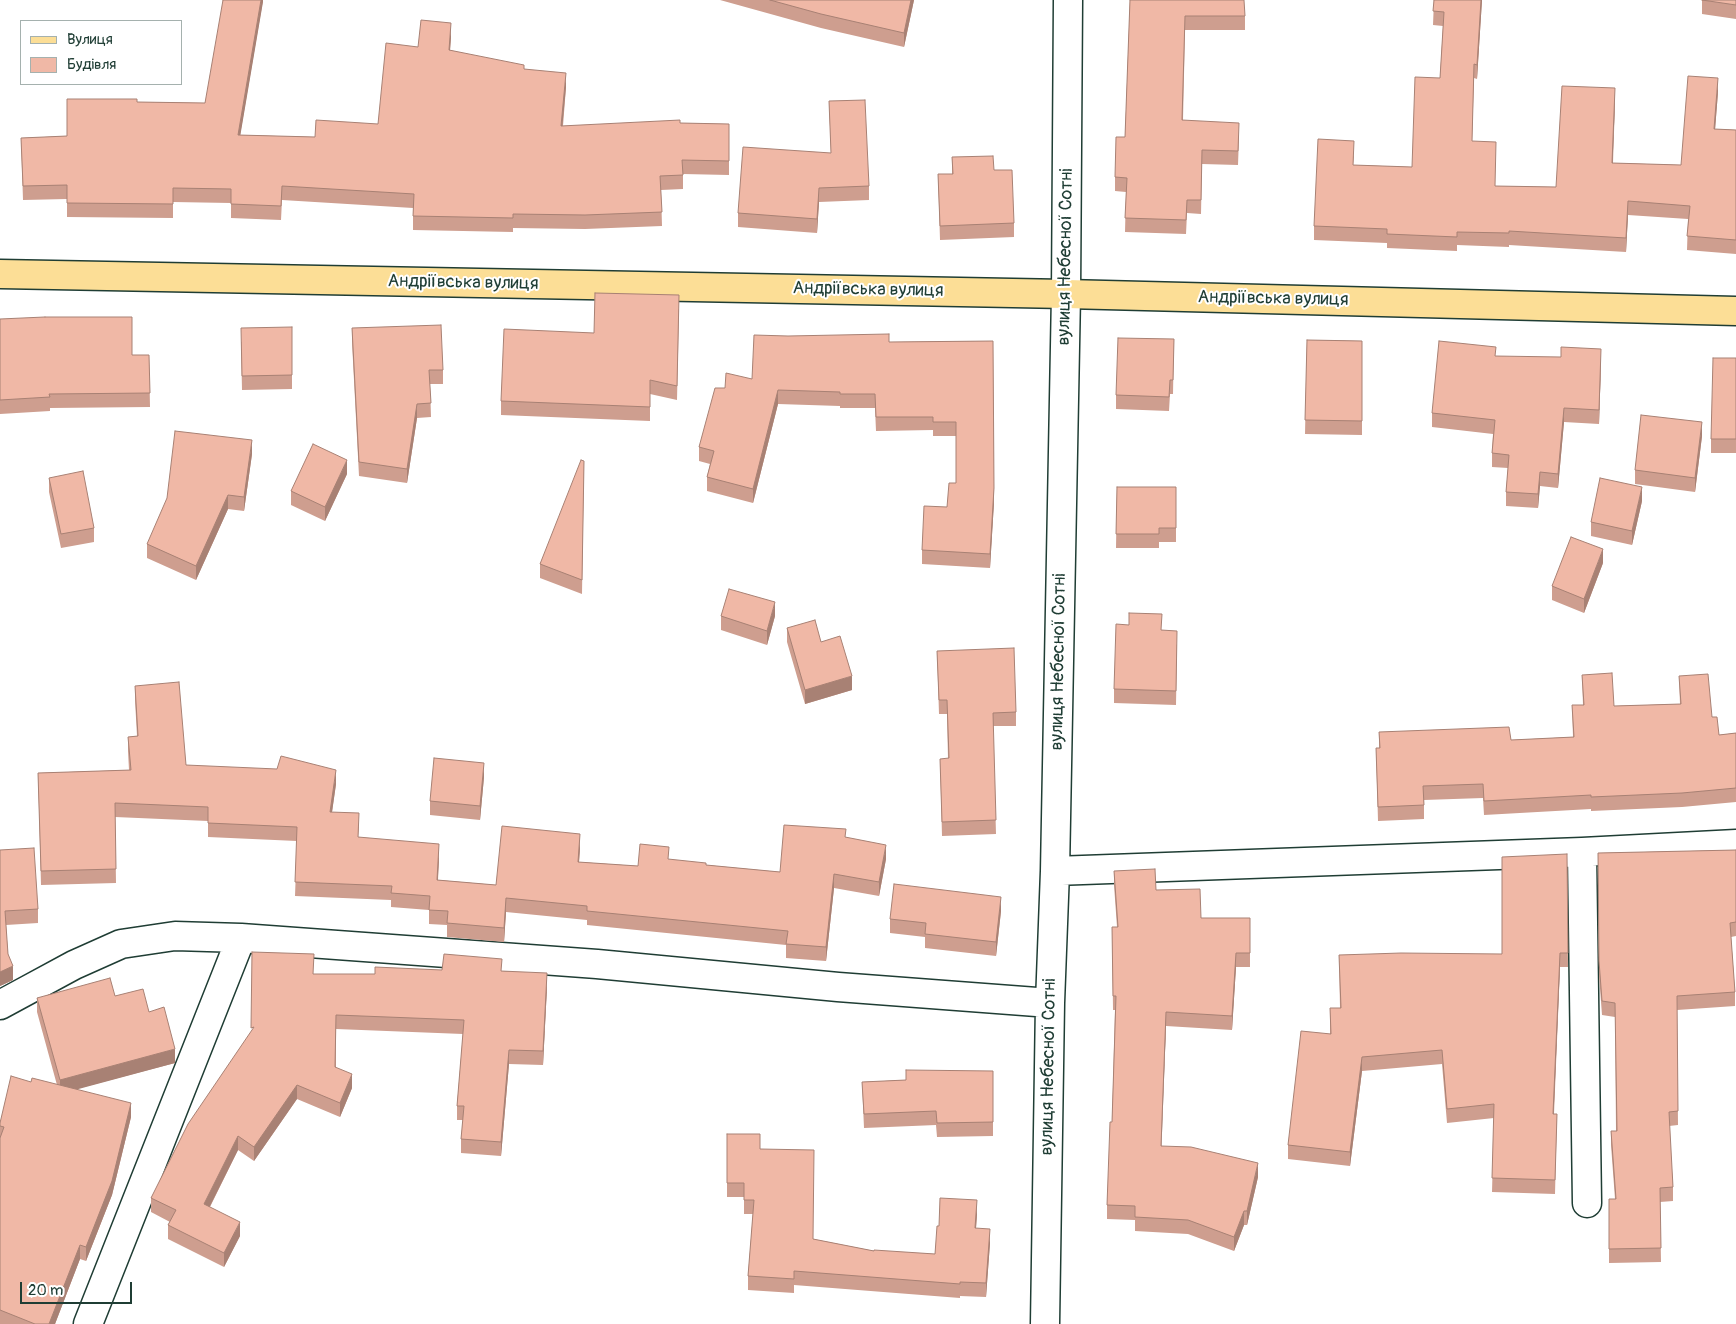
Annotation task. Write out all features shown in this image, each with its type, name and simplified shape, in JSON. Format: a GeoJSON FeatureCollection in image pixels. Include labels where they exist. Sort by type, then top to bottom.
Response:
{"type":"FeatureCollection","features":[{"type":"Feature","properties":{"kind":"main road","name":"Андріївська вулиця"},"geometry":{"type":"LineString","coordinates":[[0,274],[1066,294],[1736,311]]}},
{"type":"Feature","properties":{"kind":"street","name":"вулиця Небесної Сотні"},"geometry":{"type":"LineString","coordinates":[[1045,1324],[1050,1003],[1055,870],[1066,294],[1068,0]]}},
{"type":"Feature","properties":{"kind":"street"},"geometry":{"type":"LineString","coordinates":[[1055,870],[1582,852],[1736,844]]}},
{"type":"Feature","properties":{"kind":"street"},"geometry":{"type":"LineString","coordinates":[[1582,852],[1587,1203]]}},
{"type":"Feature","properties":{"kind":"street"},"geometry":{"type":"LineString","coordinates":[[0,1005],[74,965],[121,944],[175,936],[241,938],[598,964],[838,987],[1050,1003]]}},
{"type":"Feature","properties":{"kind":"street"},"geometry":{"type":"LineString","coordinates":[[88,1324],[241,938]]}},
{"type":"Feature","properties":{"kind":"building"},"geometry":{"type":"Polygon","coordinates":[[[223,0],[261,0],[238,135],[315,137],[316,120],[378,124],[386,43],[418,47],[421,20],[451,23],[449,50],[524,65],[524,69],[566,73],[561,126],[680,120],[680,123],[729,124],[729,161],[682,160],[683,175],[660,176],[662,212],[585,215],[513,214],[513,218],[413,216],[414,194],[282,186],[281,206],[231,204],[231,189],[173,188],[173,204],[67,203],[67,185],[23,186],[21,138],[67,136],[67,99],[137,99],[137,102],[205,103],[223,0]]]}},
{"type":"Feature","properties":{"kind":"building"},"geometry":{"type":"Polygon","coordinates":[[[770,0],[911,0],[904,33],[770,0]]]}},
{"type":"Feature","properties":{"kind":"building"},"geometry":{"type":"Polygon","coordinates":[[[1130,0],[1244,0],[1245,16],[1185,16],[1182,120],[1239,123],[1238,151],[1202,150],[1201,200],[1187,200],[1186,220],[1125,218],[1127,178],[1115,177],[1116,137],[1125,137],[1130,0]]]}},
{"type":"Feature","properties":{"kind":"building"},"geometry":{"type":"Polygon","coordinates":[[[1434,0],[1481,0],[1477,65],[1474,64],[1472,141],[1496,142],[1495,186],[1556,187],[1562,86],[1615,88],[1612,163],[1681,165],[1688,76],[1718,78],[1714,129],[1736,130],[1736,240],[1687,236],[1690,206],[1628,201],[1626,238],[1509,231],[1509,233],[1457,232],[1457,237],[1387,234],[1387,229],[1314,226],[1318,139],[1354,141],[1353,165],[1412,167],[1415,77],[1440,78],[1444,12],[1433,11],[1434,0]]]}},
{"type":"Feature","properties":{"kind":"building"},"geometry":{"type":"Polygon","coordinates":[[[1702,0],[1736,0],[1736,5],[1702,0]]]}},
{"type":"Feature","properties":{"kind":"building"},"geometry":{"type":"Polygon","coordinates":[[[865,100],[869,186],[819,188],[817,219],[738,213],[743,147],[831,153],[829,101],[865,100]]]}},
{"type":"Feature","properties":{"kind":"building"},"geometry":{"type":"Polygon","coordinates":[[[993,156],[994,170],[1012,170],[1014,223],[940,226],[938,174],[953,174],[952,157],[993,156]]]}},
{"type":"Feature","properties":{"kind":"building"},"geometry":{"type":"Polygon","coordinates":[[[595,293],[679,295],[677,386],[650,380],[650,407],[501,401],[504,329],[594,333],[595,293]]]}},
{"type":"Feature","properties":{"kind":"building"},"geometry":{"type":"Polygon","coordinates":[[[132,317],[132,355],[149,355],[150,393],[49,394],[50,397],[0,400],[0,319],[132,317]]]}},
{"type":"Feature","properties":{"kind":"building"},"geometry":{"type":"Polygon","coordinates":[[[441,325],[443,370],[429,370],[431,403],[417,404],[407,469],[359,462],[352,328],[441,325]]]}},
{"type":"Feature","properties":{"kind":"building"},"geometry":{"type":"Polygon","coordinates":[[[292,327],[292,375],[242,376],[241,328],[292,327]]]}},
{"type":"Feature","properties":{"kind":"building"},"geometry":{"type":"Polygon","coordinates":[[[889,334],[889,342],[993,341],[994,488],[990,554],[922,550],[924,506],[947,507],[949,483],[956,483],[956,422],[933,422],[933,417],[876,417],[875,394],[778,390],[753,489],[707,477],[714,451],[699,447],[715,388],[725,388],[726,373],[752,379],[754,335],[889,334]]]}},
{"type":"Feature","properties":{"kind":"building"},"geometry":{"type":"Polygon","coordinates":[[[1118,338],[1174,339],[1173,380],[1170,380],[1169,397],[1116,395],[1118,338]]]}},
{"type":"Feature","properties":{"kind":"building"},"geometry":{"type":"Polygon","coordinates":[[[1307,340],[1362,341],[1362,421],[1305,420],[1307,340]]]}},
{"type":"Feature","properties":{"kind":"building"},"geometry":{"type":"Polygon","coordinates":[[[1439,341],[1496,347],[1495,356],[1561,357],[1561,347],[1601,349],[1599,410],[1564,408],[1558,474],[1540,472],[1538,494],[1506,492],[1509,455],[1492,453],[1495,420],[1432,413],[1439,341]]]}},
{"type":"Feature","properties":{"kind":"building"},"geometry":{"type":"Polygon","coordinates":[[[1713,358],[1736,358],[1736,439],[1711,439],[1713,358]]]}},
{"type":"Feature","properties":{"kind":"building"},"geometry":{"type":"Polygon","coordinates":[[[1641,415],[1702,422],[1695,478],[1635,470],[1641,415]]]}},
{"type":"Feature","properties":{"kind":"building"},"geometry":{"type":"Polygon","coordinates":[[[175,431],[252,440],[244,497],[228,495],[196,566],[147,544],[167,498],[175,431]]]}},
{"type":"Feature","properties":{"kind":"building"},"geometry":{"type":"Polygon","coordinates":[[[313,444],[347,460],[325,507],[291,491],[313,444]]]}},
{"type":"Feature","properties":{"kind":"building"},"geometry":{"type":"Polygon","coordinates":[[[581,460],[584,461],[582,580],[540,564],[581,460]]]}},
{"type":"Feature","properties":{"kind":"building"},"geometry":{"type":"Polygon","coordinates":[[[83,471],[94,528],[61,534],[49,478],[83,471]]]}},
{"type":"Feature","properties":{"kind":"building"},"geometry":{"type":"Polygon","coordinates":[[[1600,478],[1642,487],[1632,531],[1591,522],[1600,478]]]}},
{"type":"Feature","properties":{"kind":"building"},"geometry":{"type":"Polygon","coordinates":[[[1117,487],[1176,487],[1176,528],[1159,528],[1159,534],[1116,534],[1117,487]]]}},
{"type":"Feature","properties":{"kind":"building"},"geometry":{"type":"Polygon","coordinates":[[[1571,537],[1603,549],[1584,599],[1552,586],[1571,537]]]}},
{"type":"Feature","properties":{"kind":"building"},"geometry":{"type":"Polygon","coordinates":[[[729,589],[775,602],[767,631],[721,616],[729,589]]]}},
{"type":"Feature","properties":{"kind":"building"},"geometry":{"type":"Polygon","coordinates":[[[1129,613],[1162,614],[1161,630],[1177,631],[1176,691],[1114,689],[1116,624],[1129,625],[1129,613]]]}},
{"type":"Feature","properties":{"kind":"building"},"geometry":{"type":"Polygon","coordinates":[[[815,620],[821,642],[840,636],[852,676],[805,690],[787,628],[815,620]]]}},
{"type":"Feature","properties":{"kind":"building"},"geometry":{"type":"Polygon","coordinates":[[[1014,648],[1016,712],[993,713],[996,820],[942,822],[940,759],[949,758],[947,700],[939,700],[937,651],[1014,648]]]}},
{"type":"Feature","properties":{"kind":"building"},"geometry":{"type":"Polygon","coordinates":[[[1612,673],[1614,706],[1681,704],[1679,676],[1708,674],[1712,717],[1717,717],[1719,735],[1736,733],[1736,788],[1682,793],[1591,797],[1591,795],[1484,801],[1483,784],[1423,786],[1424,805],[1378,807],[1376,748],[1380,748],[1379,732],[1509,727],[1511,740],[1574,737],[1572,705],[1584,705],[1582,675],[1612,673]]]}},
{"type":"Feature","properties":{"kind":"building"},"geometry":{"type":"Polygon","coordinates":[[[179,682],[186,765],[277,769],[281,756],[336,770],[330,812],[359,813],[358,837],[439,844],[437,880],[496,885],[502,826],[580,834],[578,862],[638,866],[640,844],[669,847],[668,859],[706,863],[706,865],[780,872],[784,825],[846,829],[845,837],[886,845],[879,882],[834,874],[826,947],[786,944],[788,931],[587,911],[587,906],[506,898],[504,928],[447,923],[448,911],[429,910],[430,896],[391,893],[392,886],[295,882],[297,827],[208,823],[208,807],[115,803],[116,869],[41,871],[38,773],[131,770],[128,737],[138,736],[135,686],[179,682]]]}},
{"type":"Feature","properties":{"kind":"building"},"geometry":{"type":"Polygon","coordinates":[[[434,758],[484,763],[480,806],[430,801],[434,758]]]}},
{"type":"Feature","properties":{"kind":"building"},"geometry":{"type":"Polygon","coordinates":[[[34,848],[38,909],[5,911],[8,954],[13,966],[0,972],[0,850],[34,848]]]}},
{"type":"Feature","properties":{"kind":"building"},"geometry":{"type":"Polygon","coordinates":[[[1736,850],[1736,922],[1730,923],[1735,992],[1677,996],[1678,1111],[1669,1112],[1673,1187],[1660,1188],[1661,1248],[1609,1249],[1609,1199],[1616,1199],[1611,1131],[1617,1131],[1615,1003],[1602,1001],[1599,961],[1598,853],[1736,850]]]}},
{"type":"Feature","properties":{"kind":"building"},"geometry":{"type":"Polygon","coordinates":[[[1567,854],[1568,953],[1560,953],[1553,1114],[1557,1114],[1555,1180],[1492,1178],[1494,1104],[1447,1109],[1442,1050],[1362,1057],[1350,1152],[1288,1145],[1301,1031],[1331,1034],[1330,1008],[1341,1008],[1339,955],[1401,953],[1502,954],[1502,857],[1567,854]]]}},
{"type":"Feature","properties":{"kind":"building"},"geometry":{"type":"Polygon","coordinates":[[[1155,869],[1156,890],[1200,889],[1201,918],[1250,918],[1250,953],[1236,953],[1232,1016],[1166,1012],[1161,1146],[1191,1147],[1258,1163],[1247,1211],[1244,1211],[1234,1237],[1188,1220],[1135,1217],[1135,1206],[1107,1205],[1116,996],[1113,996],[1112,927],[1118,927],[1114,871],[1155,869]]]}},
{"type":"Feature","properties":{"kind":"building"},"geometry":{"type":"Polygon","coordinates":[[[894,884],[1001,897],[996,942],[925,934],[926,923],[890,919],[894,884]]]}},
{"type":"Feature","properties":{"kind":"building"},"geometry":{"type":"Polygon","coordinates":[[[252,952],[314,954],[313,974],[375,974],[375,967],[442,970],[444,954],[502,959],[501,971],[547,973],[543,1051],[509,1050],[501,1142],[461,1139],[464,1106],[457,1106],[464,1020],[336,1015],[335,1067],[352,1074],[340,1103],[297,1085],[254,1147],[238,1136],[204,1204],[240,1222],[224,1253],[168,1225],[176,1210],[151,1198],[188,1124],[254,1027],[251,1028],[252,952]]]}},
{"type":"Feature","properties":{"kind":"building"},"geometry":{"type":"Polygon","coordinates":[[[110,978],[115,996],[143,989],[149,1012],[164,1007],[175,1049],[60,1080],[37,998],[110,978]]]}},
{"type":"Feature","properties":{"kind":"building"},"geometry":{"type":"Polygon","coordinates":[[[906,1070],[993,1071],[993,1122],[937,1123],[936,1111],[864,1114],[862,1082],[906,1080],[906,1070]]]}},
{"type":"Feature","properties":{"kind":"building"},"geometry":{"type":"Polygon","coordinates":[[[11,1076],[31,1082],[32,1078],[131,1103],[112,1181],[86,1247],[80,1245],[49,1324],[35,1324],[0,1310],[0,1138],[4,1127],[0,1126],[0,1123],[11,1076]]]}},
{"type":"Feature","properties":{"kind":"building"},"geometry":{"type":"Polygon","coordinates":[[[727,1134],[760,1134],[760,1149],[814,1150],[813,1239],[874,1251],[935,1254],[940,1198],[977,1200],[975,1228],[990,1229],[986,1283],[960,1282],[960,1284],[794,1271],[794,1279],[748,1276],[754,1200],[744,1200],[744,1183],[727,1183],[727,1134]]]}}]}
